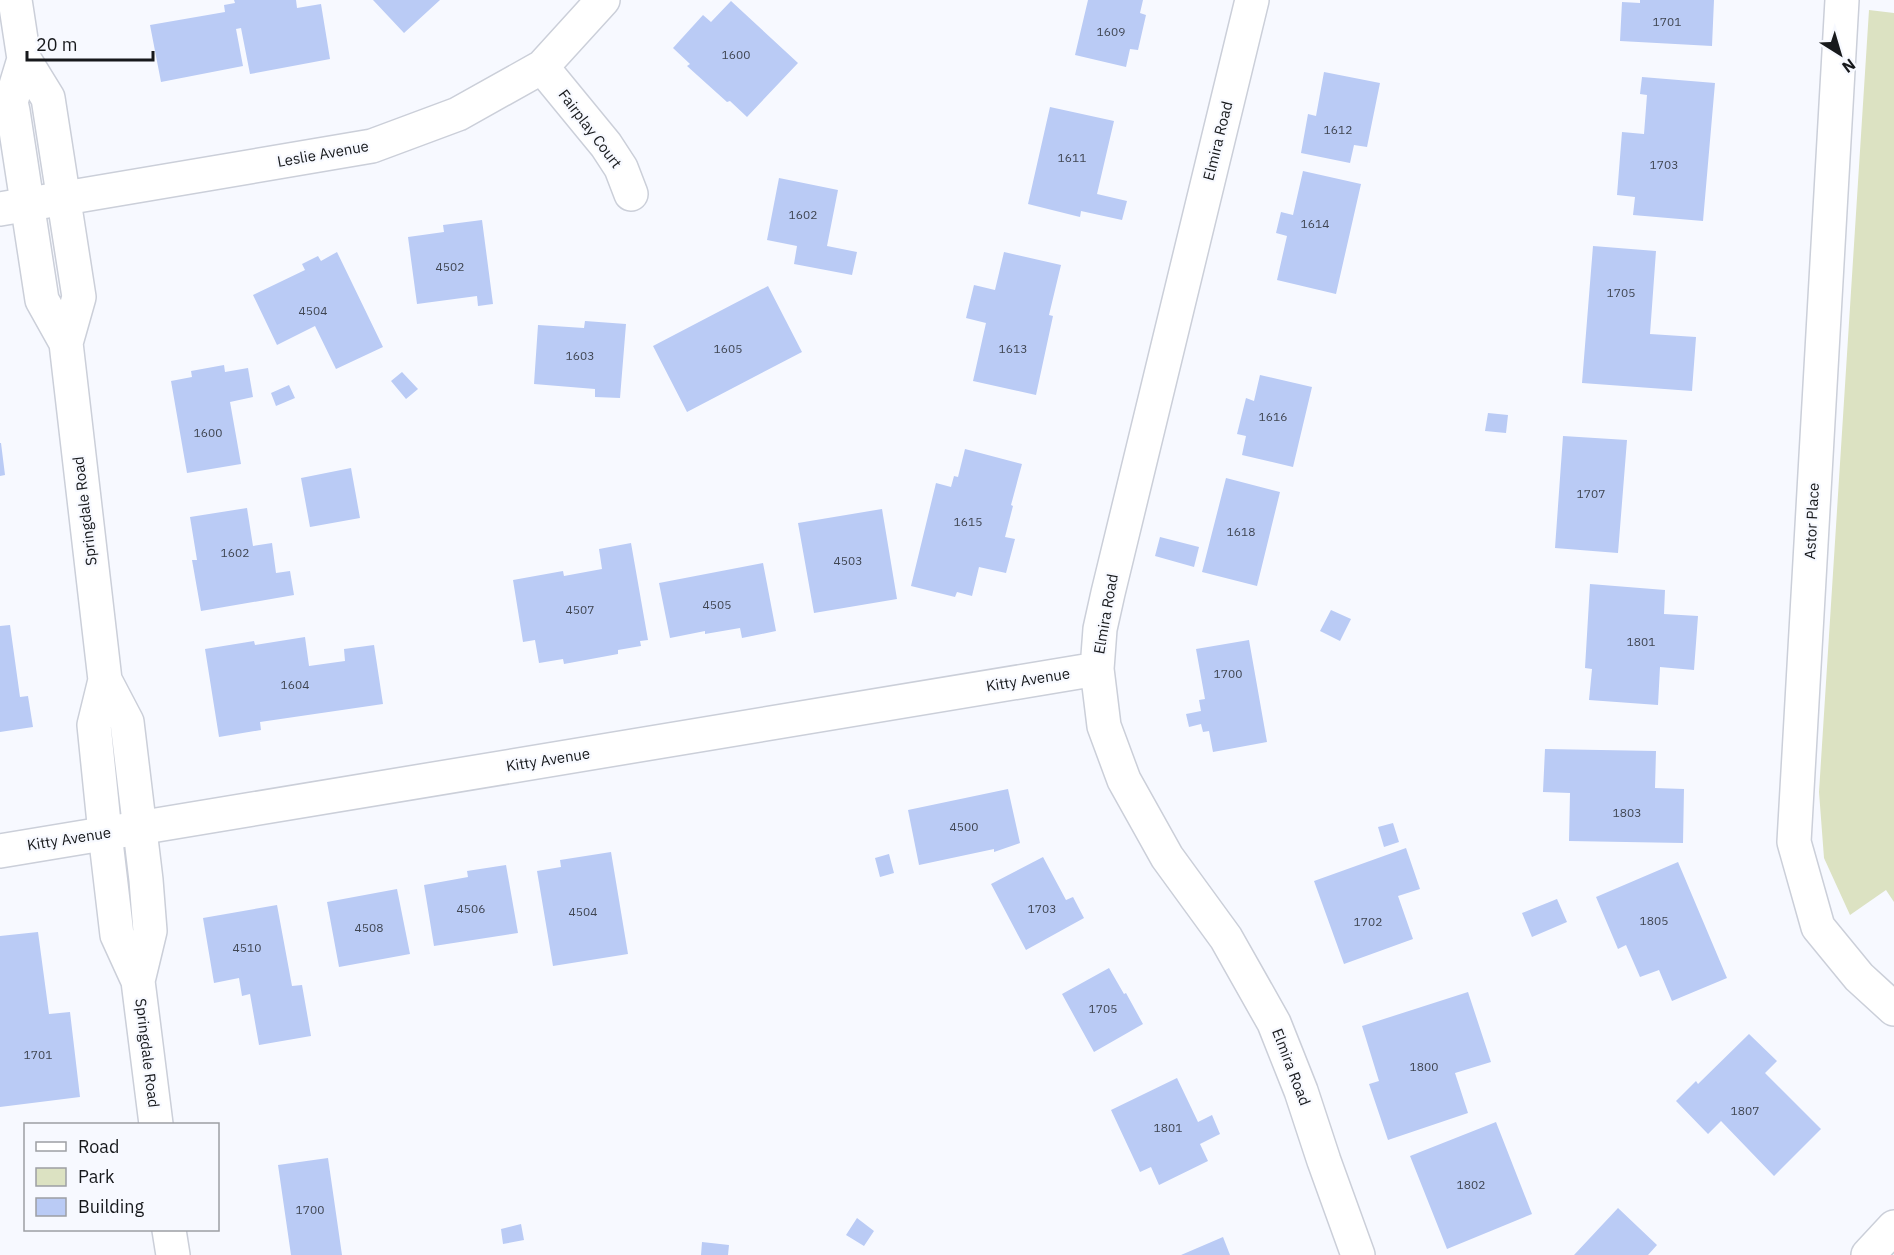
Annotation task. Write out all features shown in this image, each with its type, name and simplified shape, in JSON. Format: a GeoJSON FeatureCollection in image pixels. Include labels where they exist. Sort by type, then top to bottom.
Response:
{"type":"FeatureCollection","features":[{"type":"Feature","properties":{"kind":"street","name":"Springdale Road"},"geometry":{"type":"LineString","coordinates":[[15,0],[24,58],[48,98],[79,297],[66,342],[105,680],[94,725],[117,935],[138,981],[156,1123]]}},
{"type":"Feature","properties":{"kind":"street","name":"Leslie Avenue"},"geometry":{"type":"LineString","coordinates":[[14,207],[372,146],[458,114],[542,67],[603,0]]}},
{"type":"Feature","properties":{"kind":"street","name":"Elmira Road"},"geometry":{"type":"LineString","coordinates":[[1252,0],[1106,602],[1100,629],[1097,669],[1104,726],[1124,780],[1167,856],[1226,938],[1274,1023],[1301,1091],[1358,1255]]}},
{"type":"Feature","properties":{"kind":"street","name":"Astor Place"},"geometry":{"type":"LineString","coordinates":[[1842,0],[1794,842],[1818,927],[1859,976],[1894,1009]]}},
{"type":"Feature","properties":{"kind":"street","name":"Springdale Road"},"geometry":{"type":"LineString","coordinates":[[24,58],[11,102],[14,207],[42,300],[66,342]]}},
{"type":"Feature","properties":{"kind":"street","name":"Fairplay Court"},"geometry":{"type":"LineString","coordinates":[[542,67],[606,145],[621,168],[631,194]]}},
{"type":"Feature","properties":{"kind":"street","name":"Kitty Avenue"},"geometry":{"type":"LineString","coordinates":[[0,851],[1097,669]]}},
{"type":"Feature","properties":{"kind":"street","name":"Springdale Road"},"geometry":{"type":"LineString","coordinates":[[105,680],[128,722],[150,931],[138,981]]}},
{"type":"Feature","properties":{"kind":"street"},"geometry":{"type":"LineString","coordinates":[[1868,1255],[1894,1227]]}},
{"type":"Feature","properties":{"kind":"street"},"geometry":{"type":"LineString","coordinates":[[169,1231],[172,1255]]}},
{"type":"Feature","properties":{"kind":"green space"},"geometry":{"type":"Polygon","coordinates":[[[1869,10],[1894,13],[1894,902],[1886,890],[1850,915],[1824,858],[1819,792],[1869,10]]]}},
{"type":"Feature","properties":{"kind":"building"},"geometry":{"type":"Polygon","coordinates":[[[234,0],[296,0],[297,8],[321,4],[330,59],[250,74],[241,28],[236,29],[243,66],[161,82],[150,25],[225,12],[224,5],[235,3],[234,0]]]}},
{"type":"Feature","properties":{"kind":"building"},"geometry":{"type":"Polygon","coordinates":[[[373,0],[440,0],[404,33],[373,0]]]}},
{"type":"Feature","properties":{"kind":"building"},"geometry":{"type":"Polygon","coordinates":[[[1088,0],[1143,0],[1140,13],[1146,15],[1138,50],[1130,49],[1126,67],[1075,55],[1088,0]]]}},
{"type":"Feature","properties":{"kind":"building"},"geometry":{"type":"Polygon","coordinates":[[[1640,0],[1714,0],[1712,46],[1620,41],[1622,2],[1640,3],[1640,0]]]}},
{"type":"Feature","properties":{"kind":"building"},"geometry":{"type":"Polygon","coordinates":[[[731,1],[798,63],[747,117],[687,66],[690,64],[673,48],[703,15],[711,22],[731,1]]]}},
{"type":"Feature","properties":{"kind":"building"},"geometry":{"type":"Polygon","coordinates":[[[1324,72],[1380,83],[1367,147],[1354,145],[1350,163],[1301,153],[1308,114],[1316,116],[1324,72]]]}},
{"type":"Feature","properties":{"kind":"building"},"geometry":{"type":"Polygon","coordinates":[[[1642,77],[1715,83],[1703,221],[1633,215],[1635,197],[1617,195],[1622,132],[1644,134],[1647,95],[1640,94],[1642,77]]]}},
{"type":"Feature","properties":{"kind":"building"},"geometry":{"type":"Polygon","coordinates":[[[1050,107],[1114,121],[1097,194],[1127,201],[1122,220],[1081,211],[1080,217],[1028,204],[1050,107]]]}},
{"type":"Feature","properties":{"kind":"building"},"geometry":{"type":"Polygon","coordinates":[[[1303,171],[1361,184],[1336,294],[1277,280],[1287,236],[1276,233],[1281,212],[1293,215],[1303,171]]]}},
{"type":"Feature","properties":{"kind":"building"},"geometry":{"type":"Polygon","coordinates":[[[779,178],[838,190],[827,246],[857,252],[852,275],[794,264],[797,246],[767,240],[779,178]]]}},
{"type":"Feature","properties":{"kind":"building"},"geometry":{"type":"Polygon","coordinates":[[[482,220],[493,304],[478,306],[477,296],[417,304],[408,237],[444,232],[443,225],[482,220]]]}},
{"type":"Feature","properties":{"kind":"building"},"geometry":{"type":"Polygon","coordinates":[[[1593,246],[1656,251],[1650,334],[1696,337],[1692,391],[1582,383],[1593,246]]]}},
{"type":"Feature","properties":{"kind":"building"},"geometry":{"type":"Polygon","coordinates":[[[337,252],[383,347],[336,369],[315,326],[277,345],[253,295],[305,270],[302,264],[318,256],[321,261],[337,252]]]}},
{"type":"Feature","properties":{"kind":"building"},"geometry":{"type":"Polygon","coordinates":[[[1004,252],[1061,265],[1049,315],[1053,316],[1036,395],[973,381],[986,323],[966,318],[974,285],[995,290],[1004,252]]]}},
{"type":"Feature","properties":{"kind":"building"},"geometry":{"type":"Polygon","coordinates":[[[768,286],[802,352],[687,412],[653,346],[768,286]]]}},
{"type":"Feature","properties":{"kind":"building"},"geometry":{"type":"Polygon","coordinates":[[[585,321],[626,324],[620,398],[595,397],[595,389],[534,384],[538,325],[584,328],[585,321]]]}},
{"type":"Feature","properties":{"kind":"building"},"geometry":{"type":"Polygon","coordinates":[[[224,365],[225,372],[248,368],[253,397],[230,402],[241,464],[187,473],[171,381],[192,377],[191,371],[224,365]]]}},
{"type":"Feature","properties":{"kind":"building"},"geometry":{"type":"Polygon","coordinates":[[[402,372],[418,389],[406,399],[391,381],[402,372]]]}},
{"type":"Feature","properties":{"kind":"building"},"geometry":{"type":"Polygon","coordinates":[[[1260,375],[1312,387],[1293,467],[1242,455],[1246,436],[1237,434],[1246,398],[1254,401],[1260,375]]]}},
{"type":"Feature","properties":{"kind":"building"},"geometry":{"type":"Polygon","coordinates":[[[289,385],[295,398],[276,406],[271,393],[289,385]]]}},
{"type":"Feature","properties":{"kind":"building"},"geometry":{"type":"Polygon","coordinates":[[[1488,413],[1508,415],[1506,433],[1485,431],[1488,413]]]}},
{"type":"Feature","properties":{"kind":"building"},"geometry":{"type":"Polygon","coordinates":[[[1563,436],[1627,440],[1618,553],[1555,548],[1563,436]]]}},
{"type":"Feature","properties":{"kind":"building"},"geometry":{"type":"Polygon","coordinates":[[[0,443],[5,475],[0,476],[0,443]]]}},
{"type":"Feature","properties":{"kind":"building"},"geometry":{"type":"Polygon","coordinates":[[[965,449],[1022,464],[1005,537],[1015,539],[1006,573],[979,567],[972,596],[957,592],[955,597],[911,586],[936,483],[951,487],[954,476],[958,477],[965,449]]]}},
{"type":"Feature","properties":{"kind":"building"},"geometry":{"type":"Polygon","coordinates":[[[351,468],[360,518],[310,527],[301,478],[351,468]]]}},
{"type":"Feature","properties":{"kind":"building"},"geometry":{"type":"Polygon","coordinates":[[[1226,478],[1280,492],[1257,586],[1202,572],[1226,478]]]}},
{"type":"Feature","properties":{"kind":"building"},"geometry":{"type":"Polygon","coordinates":[[[247,508],[253,546],[272,543],[276,573],[290,571],[294,595],[201,611],[192,560],[197,560],[190,517],[247,508]]]}},
{"type":"Feature","properties":{"kind":"building"},"geometry":{"type":"Polygon","coordinates":[[[882,509],[897,599],[814,613],[798,523],[882,509]]]}},
{"type":"Feature","properties":{"kind":"building"},"geometry":{"type":"Polygon","coordinates":[[[1160,537],[1199,547],[1194,567],[1155,556],[1160,537]]]}},
{"type":"Feature","properties":{"kind":"building"},"geometry":{"type":"Polygon","coordinates":[[[631,543],[648,640],[640,641],[641,646],[618,650],[618,654],[564,664],[563,659],[539,663],[535,640],[523,642],[513,580],[563,571],[564,576],[602,569],[599,549],[631,543]]]}},
{"type":"Feature","properties":{"kind":"building"},"geometry":{"type":"Polygon","coordinates":[[[763,563],[776,631],[742,638],[740,628],[705,634],[705,631],[670,638],[659,583],[763,563]]]}},
{"type":"Feature","properties":{"kind":"building"},"geometry":{"type":"Polygon","coordinates":[[[1590,584],[1665,590],[1664,614],[1698,616],[1694,670],[1660,667],[1658,705],[1589,700],[1592,669],[1585,668],[1590,584]]]}},
{"type":"Feature","properties":{"kind":"building"},"geometry":{"type":"Polygon","coordinates":[[[1331,610],[1351,619],[1340,641],[1320,631],[1331,610]]]}},
{"type":"Feature","properties":{"kind":"building"},"geometry":{"type":"Polygon","coordinates":[[[10,625],[20,697],[28,696],[33,727],[0,732],[0,626],[10,625]]]}},
{"type":"Feature","properties":{"kind":"building"},"geometry":{"type":"Polygon","coordinates":[[[305,637],[309,666],[345,661],[344,649],[374,645],[383,704],[260,722],[261,730],[219,737],[205,649],[254,641],[255,645],[305,637]]]}},
{"type":"Feature","properties":{"kind":"building"},"geometry":{"type":"Polygon","coordinates":[[[1249,640],[1267,742],[1213,752],[1209,731],[1203,732],[1201,724],[1189,727],[1186,714],[1201,711],[1199,700],[1205,699],[1196,649],[1249,640]]]}},
{"type":"Feature","properties":{"kind":"building"},"geometry":{"type":"Polygon","coordinates":[[[1545,749],[1656,751],[1655,788],[1684,789],[1683,843],[1569,841],[1570,793],[1543,792],[1545,749]]]}},
{"type":"Feature","properties":{"kind":"building"},"geometry":{"type":"Polygon","coordinates":[[[1008,789],[1020,843],[994,852],[994,849],[919,865],[908,810],[1008,789]]]}},
{"type":"Feature","properties":{"kind":"building"},"geometry":{"type":"Polygon","coordinates":[[[1393,823],[1399,842],[1384,847],[1378,827],[1393,823]]]}},
{"type":"Feature","properties":{"kind":"building"},"geometry":{"type":"Polygon","coordinates":[[[1406,848],[1420,889],[1398,896],[1413,939],[1344,964],[1314,881],[1406,848]]]}},
{"type":"Feature","properties":{"kind":"building"},"geometry":{"type":"Polygon","coordinates":[[[611,852],[628,954],[553,966],[537,871],[561,867],[560,860],[611,852]]]}},
{"type":"Feature","properties":{"kind":"building"},"geometry":{"type":"Polygon","coordinates":[[[889,854],[894,873],[880,877],[875,858],[889,854]]]}},
{"type":"Feature","properties":{"kind":"building"},"geometry":{"type":"Polygon","coordinates":[[[1043,857],[1066,900],[1073,897],[1084,918],[1026,950],[991,884],[1043,857]]]}},
{"type":"Feature","properties":{"kind":"building"},"geometry":{"type":"Polygon","coordinates":[[[1678,862],[1727,978],[1672,1001],[1659,970],[1640,977],[1626,945],[1618,949],[1596,897],[1678,862]]]}},
{"type":"Feature","properties":{"kind":"building"},"geometry":{"type":"Polygon","coordinates":[[[506,865],[518,933],[434,946],[424,885],[468,877],[467,871],[506,865]]]}},
{"type":"Feature","properties":{"kind":"building"},"geometry":{"type":"Polygon","coordinates":[[[397,889],[410,954],[339,967],[327,902],[397,889]]]}},
{"type":"Feature","properties":{"kind":"building"},"geometry":{"type":"Polygon","coordinates":[[[1557,899],[1567,922],[1532,937],[1522,913],[1557,899]]]}},
{"type":"Feature","properties":{"kind":"building"},"geometry":{"type":"Polygon","coordinates":[[[277,905],[292,986],[302,985],[311,1036],[259,1045],[250,994],[242,996],[239,978],[214,983],[203,918],[277,905]]]}},
{"type":"Feature","properties":{"kind":"building"},"geometry":{"type":"Polygon","coordinates":[[[38,932],[49,1014],[70,1012],[80,1097],[0,1107],[0,936],[38,932]]]}},
{"type":"Feature","properties":{"kind":"building"},"geometry":{"type":"Polygon","coordinates":[[[1109,968],[1143,1024],[1094,1052],[1062,994],[1109,968]]]}},
{"type":"Feature","properties":{"kind":"building"},"geometry":{"type":"Polygon","coordinates":[[[1468,992],[1491,1062],[1455,1073],[1468,1113],[1388,1140],[1369,1084],[1379,1081],[1362,1026],[1468,992]]]}},
{"type":"Feature","properties":{"kind":"building"},"geometry":{"type":"Polygon","coordinates":[[[1749,1034],[1777,1061],[1765,1073],[1821,1129],[1774,1176],[1721,1121],[1708,1134],[1676,1101],[1696,1081],[1698,1084],[1749,1034]]]}},
{"type":"Feature","properties":{"kind":"building"},"geometry":{"type":"Polygon","coordinates":[[[1177,1078],[1198,1122],[1212,1115],[1220,1134],[1200,1144],[1208,1161],[1159,1185],[1151,1167],[1140,1172],[1111,1110],[1177,1078]]]}},
{"type":"Feature","properties":{"kind":"building"},"geometry":{"type":"Polygon","coordinates":[[[1496,1122],[1532,1214],[1447,1249],[1410,1156],[1496,1122]]]}},
{"type":"Feature","properties":{"kind":"building"},"geometry":{"type":"Polygon","coordinates":[[[328,1158],[342,1255],[291,1255],[278,1165],[328,1158]]]}},
{"type":"Feature","properties":{"kind":"building"},"geometry":{"type":"Polygon","coordinates":[[[1618,1208],[1657,1245],[1648,1255],[1574,1255],[1618,1208]]]}},
{"type":"Feature","properties":{"kind":"building"},"geometry":{"type":"Polygon","coordinates":[[[857,1218],[874,1231],[864,1246],[846,1235],[857,1218]]]}},
{"type":"Feature","properties":{"kind":"building"},"geometry":{"type":"Polygon","coordinates":[[[521,1224],[524,1240],[503,1244],[501,1229],[521,1224]]]}},
{"type":"Feature","properties":{"kind":"building"},"geometry":{"type":"Polygon","coordinates":[[[1223,1237],[1230,1255],[1181,1255],[1223,1237]]]}},
{"type":"Feature","properties":{"kind":"building"},"geometry":{"type":"Polygon","coordinates":[[[702,1242],[729,1245],[728,1255],[701,1255],[702,1242]]]}}]}
